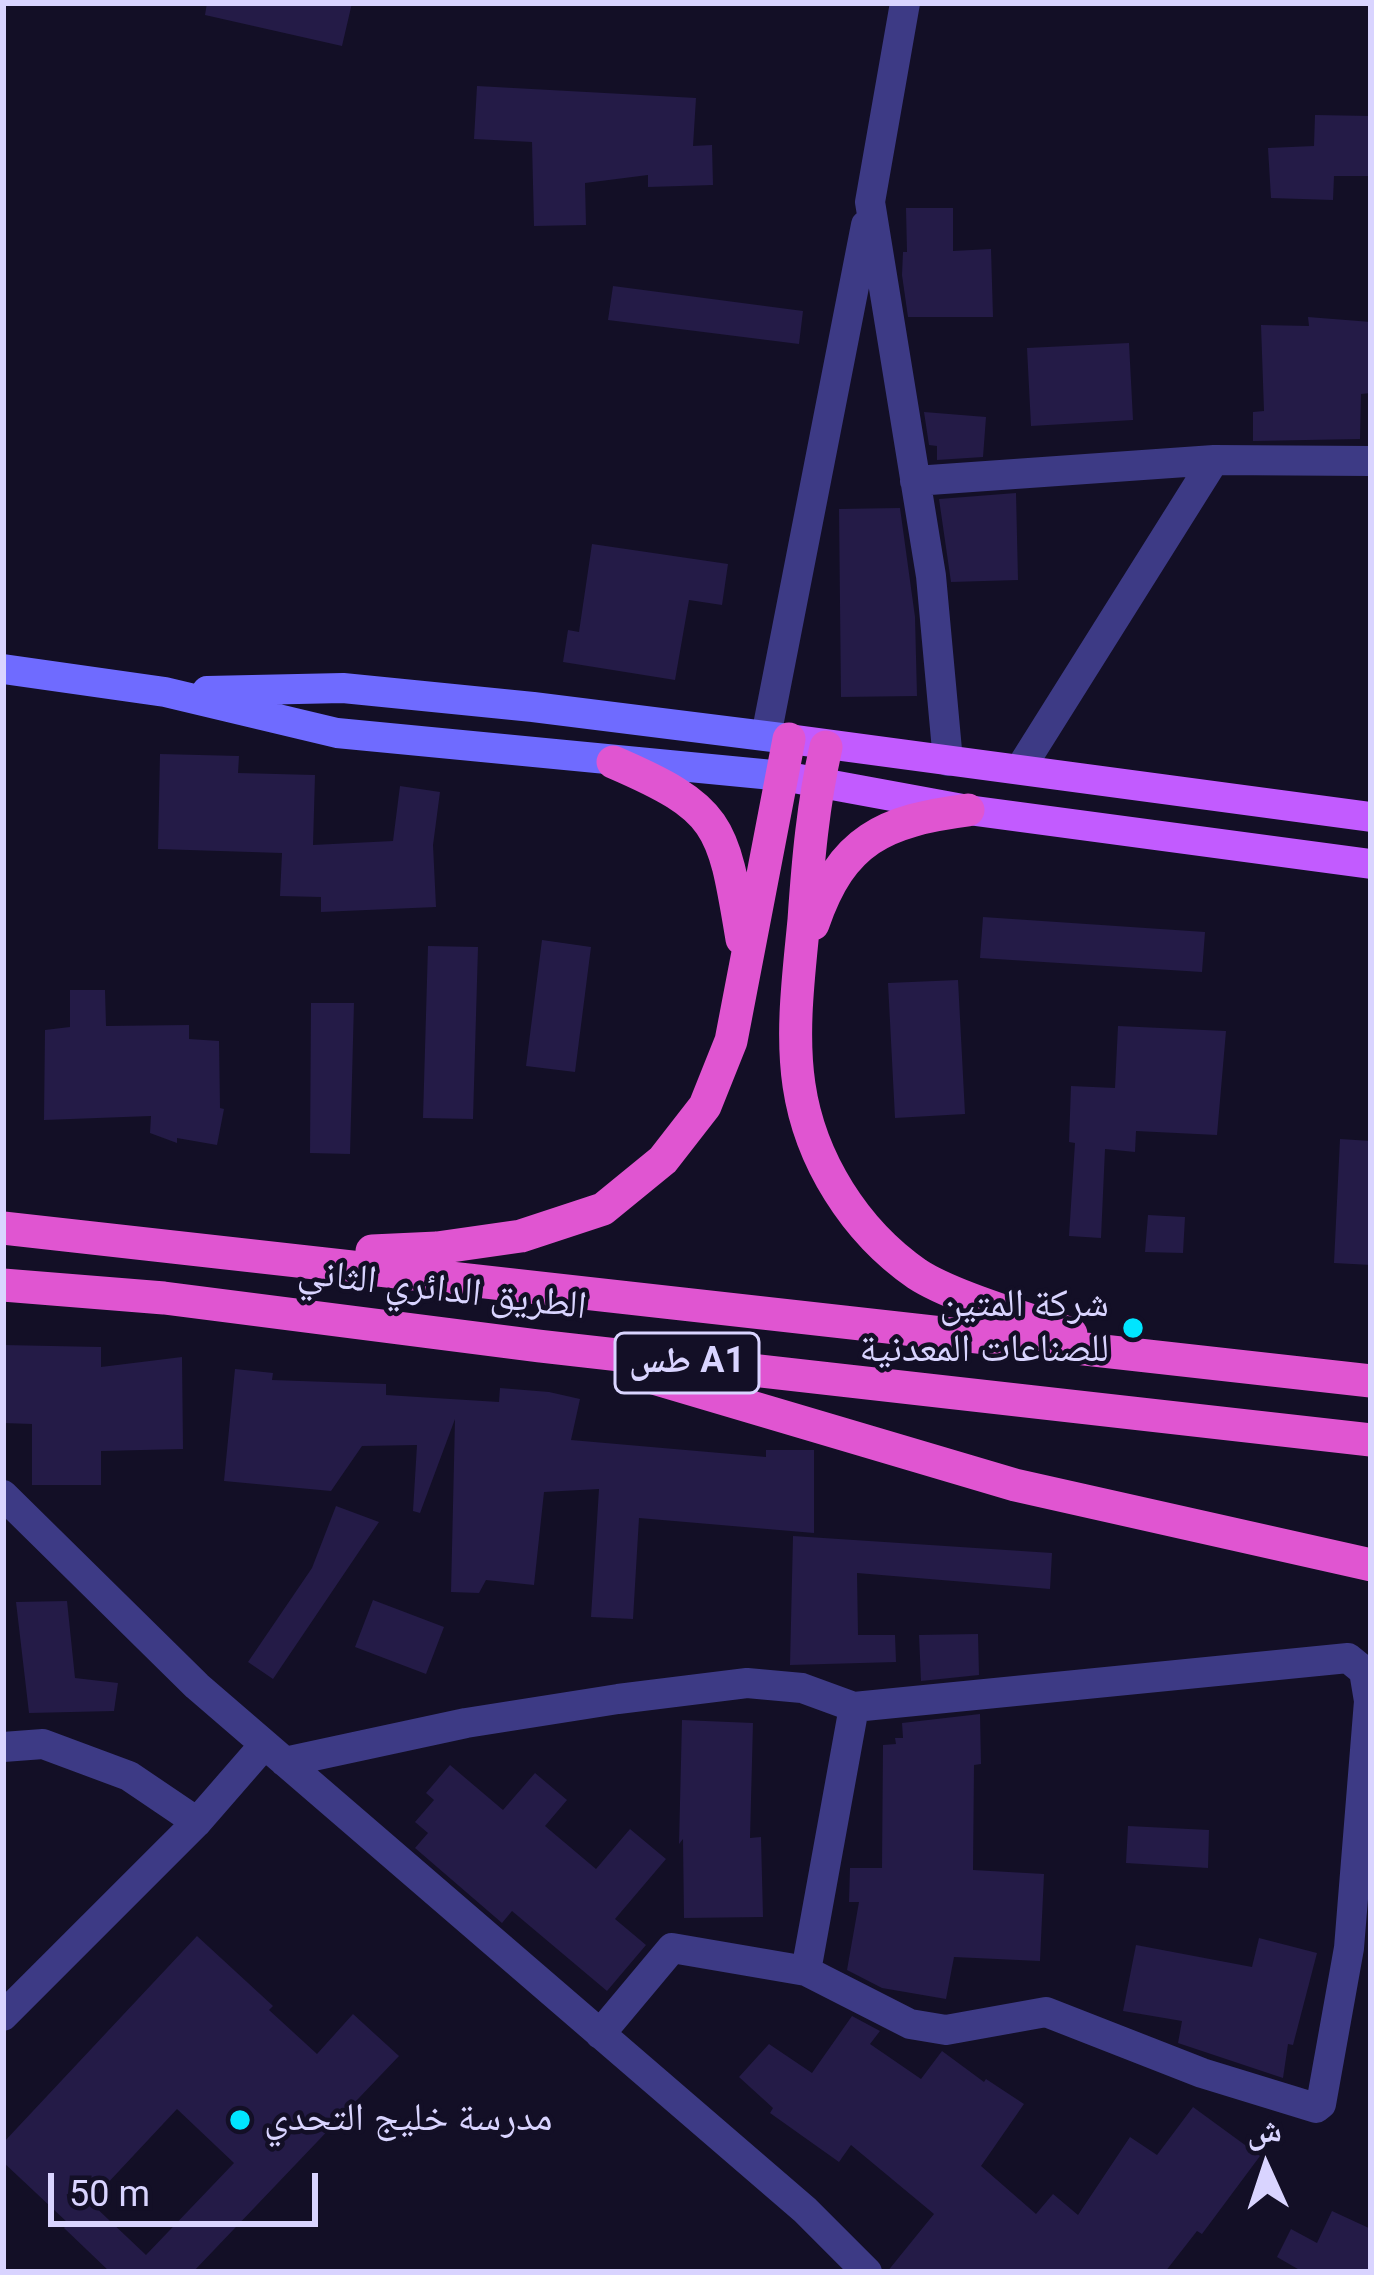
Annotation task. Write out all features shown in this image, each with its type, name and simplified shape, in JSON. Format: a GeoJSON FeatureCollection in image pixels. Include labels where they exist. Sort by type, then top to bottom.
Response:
{"type":"FeatureCollection","features":[{"type":"Feature","properties":{"kind":"highway"},"geometry":{"type":"LineString","coordinates":[[268,1256],[437,1248],[521,1236],[603,1209],[663,1160],[705,1106],[731,1041],[782,776],[777,737]]}},
{"type":"Feature","properties":{"kind":"highway"},"geometry":{"type":"LineString","coordinates":[[826,747],[800,960],[799,1085],[814,1143],[831,1177],[874,1239],[921,1276],[1124,1353]]}},
{"type":"Feature","properties":{"kind":"highway"},"geometry":{"type":"LineString","coordinates":[[613,762],[673,788],[701,809],[721,840],[746,962]]}},
{"type":"Feature","properties":{"kind":"highway"},"geometry":{"type":"LineString","coordinates":[[800,960],[822,898],[842,866],[872,836],[913,817],[968,810]]}},
{"type":"Feature","properties":{"kind":"highway","name":"الطريق الدائري الثاني"},"geometry":{"type":"LineString","coordinates":[[3,1228],[1371,1381]]}},
{"type":"Feature","properties":{"kind":"highway","name":"الطريق الدائري الثاني"},"geometry":{"type":"LineString","coordinates":[[3,1285],[164,1298],[539,1346],[1371,1440]]}},
{"type":"Feature","properties":{"kind":"highway"},"geometry":{"type":"LineString","coordinates":[[539,1346],[1016,1485],[1371,1565]]}},
{"type":"Feature","properties":{"kind":"main road"},"geometry":{"type":"LineString","coordinates":[[3,670],[165,692],[337,733],[782,776],[968,810],[1371,864]]}},
{"type":"Feature","properties":{"kind":"main road"},"geometry":{"type":"LineString","coordinates":[[165,692],[343,688],[533,706],[1371,817]]}},
{"type":"Feature","properties":{"kind":"street"},"geometry":{"type":"LineString","coordinates":[[777,737],[905,3]]}},
{"type":"Feature","properties":{"kind":"street"},"geometry":{"type":"LineString","coordinates":[[870,202],[931,575],[948,761]]}},
{"type":"Feature","properties":{"kind":"street"},"geometry":{"type":"LineString","coordinates":[[915,481],[1214,460],[1371,461]]}},
{"type":"Feature","properties":{"kind":"street"},"geometry":{"type":"LineString","coordinates":[[1019,769],[1214,460]]}},
{"type":"Feature","properties":{"kind":"street"},"geometry":{"type":"LineString","coordinates":[[5,1500],[197,1686],[805,2210],[867,2272]]}},
{"type":"Feature","properties":{"kind":"street"},"geometry":{"type":"LineString","coordinates":[[3,2016],[197,1822],[275,1754],[747,1683],[802,1688],[854,1707],[1348,1658],[1364,1671],[1369,1701],[1349,1948],[1321,2104],[1313,2108],[1202,2073],[1046,2012],[946,2030],[910,2024],[806,1971],[672,1948],[600,2034]]}},
{"type":"Feature","properties":{"kind":"street"},"geometry":{"type":"LineString","coordinates":[[806,1971],[854,1707]]}},
{"type":"Feature","properties":{"kind":"street"},"geometry":{"type":"LineString","coordinates":[[3,1747],[43,1744],[129,1776],[197,1822]]}},
{"type":"Feature","properties":{"kind":"building"},"geometry":{"type":"Polygon","coordinates":[[[207,3],[352,3],[342,46],[205,15],[207,3]]]}},
{"type":"Feature","properties":{"kind":"building"},"geometry":{"type":"Polygon","coordinates":[[[477,86],[696,98],[693,146],[712,145],[713,185],[648,187],[648,175],[585,183],[586,225],[534,226],[532,142],[474,139],[477,86]]]}},
{"type":"Feature","properties":{"kind":"building"},"geometry":{"type":"Polygon","coordinates":[[[1315,115],[1371,116],[1371,176],[1334,176],[1333,200],[1271,198],[1268,148],[1314,146],[1315,115]]]}},
{"type":"Feature","properties":{"kind":"building"},"geometry":{"type":"Polygon","coordinates":[[[906,208],[953,208],[953,251],[991,249],[993,317],[908,317],[902,275],[903,252],[907,252],[906,208]]]}},
{"type":"Feature","properties":{"kind":"building"},"geometry":{"type":"Polygon","coordinates":[[[613,286],[803,311],[799,344],[608,320],[613,286]]]}},
{"type":"Feature","properties":{"kind":"building"},"geometry":{"type":"Polygon","coordinates":[[[1308,317],[1371,322],[1371,393],[1361,394],[1360,439],[1253,441],[1253,412],[1264,411],[1261,325],[1309,326],[1308,317]]]}},
{"type":"Feature","properties":{"kind":"building"},"geometry":{"type":"Polygon","coordinates":[[[1129,343],[1133,420],[1031,426],[1027,348],[1129,343]]]}},
{"type":"Feature","properties":{"kind":"building"},"geometry":{"type":"Polygon","coordinates":[[[924,412],[986,417],[983,457],[937,460],[937,446],[929,445],[924,412]]]}},
{"type":"Feature","properties":{"kind":"building"},"geometry":{"type":"Polygon","coordinates":[[[1016,493],[1018,580],[951,582],[939,499],[1016,493]]]}},
{"type":"Feature","properties":{"kind":"building"},"geometry":{"type":"Polygon","coordinates":[[[900,508],[915,617],[917,696],[841,697],[839,509],[900,508]]]}},
{"type":"Feature","properties":{"kind":"building"},"geometry":{"type":"Polygon","coordinates":[[[592,544],[728,564],[722,605],[689,600],[675,680],[563,662],[568,630],[579,632],[592,544]]]}},
{"type":"Feature","properties":{"kind":"building"},"geometry":{"type":"Polygon","coordinates":[[[160,754],[239,756],[238,773],[315,775],[313,845],[393,841],[400,786],[440,792],[433,845],[436,907],[321,912],[321,897],[280,896],[282,853],[158,849],[160,754]]]}},
{"type":"Feature","properties":{"kind":"building"},"geometry":{"type":"Polygon","coordinates":[[[983,917],[1205,932],[1202,972],[980,958],[983,917]]]}},
{"type":"Feature","properties":{"kind":"building"},"geometry":{"type":"Polygon","coordinates":[[[542,940],[591,947],[575,1072],[526,1066],[542,940]]]}},
{"type":"Feature","properties":{"kind":"building"},"geometry":{"type":"Polygon","coordinates":[[[428,946],[478,947],[473,1119],[423,1118],[428,946]]]}},
{"type":"Feature","properties":{"kind":"building"},"geometry":{"type":"Polygon","coordinates":[[[958,980],[965,1114],[895,1118],[888,983],[958,980]]]}},
{"type":"Feature","properties":{"kind":"building"},"geometry":{"type":"Polygon","coordinates":[[[70,990],[105,990],[106,1026],[189,1025],[189,1039],[219,1041],[220,1108],[224,1109],[217,1145],[177,1138],[177,1143],[150,1133],[151,1116],[44,1120],[45,1030],[70,1027],[70,990]]]}},
{"type":"Feature","properties":{"kind":"building"},"geometry":{"type":"Polygon","coordinates":[[[311,1003],[354,1003],[350,1154],[310,1153],[311,1003]]]}},
{"type":"Feature","properties":{"kind":"building"},"geometry":{"type":"Polygon","coordinates":[[[1118,1026],[1226,1031],[1217,1135],[1136,1131],[1135,1152],[1105,1149],[1101,1238],[1069,1236],[1075,1143],[1069,1142],[1071,1086],[1115,1088],[1118,1026]]]}},
{"type":"Feature","properties":{"kind":"building"},"geometry":{"type":"Polygon","coordinates":[[[1340,1139],[1371,1141],[1371,1265],[1334,1263],[1340,1139]]]}},
{"type":"Feature","properties":{"kind":"building"},"geometry":{"type":"Polygon","coordinates":[[[1148,1215],[1185,1217],[1183,1253],[1145,1252],[1148,1215]]]}},
{"type":"Feature","properties":{"kind":"building"},"geometry":{"type":"Polygon","coordinates":[[[3,1345],[101,1347],[101,1367],[182,1357],[183,1449],[101,1451],[101,1485],[32,1485],[32,1424],[3,1423],[3,1345]]]}},
{"type":"Feature","properties":{"kind":"building"},"geometry":{"type":"Polygon","coordinates":[[[235,1369],[273,1373],[272,1380],[386,1384],[386,1395],[499,1402],[500,1388],[549,1392],[580,1399],[571,1440],[766,1457],[766,1450],[814,1450],[814,1533],[639,1518],[633,1619],[591,1617],[599,1489],[544,1492],[534,1585],[486,1580],[479,1593],[451,1592],[455,1419],[420,1513],[413,1511],[417,1445],[362,1446],[331,1491],[224,1481],[235,1369]]]}},
{"type":"Feature","properties":{"kind":"building"},"geometry":{"type":"Polygon","coordinates":[[[336,1506],[379,1522],[273,1679],[248,1662],[312,1568],[336,1506]]]}},
{"type":"Feature","properties":{"kind":"building"},"geometry":{"type":"Polygon","coordinates":[[[793,1536],[1052,1553],[1050,1589],[857,1573],[858,1635],[895,1635],[896,1662],[790,1665],[793,1536]]]}},
{"type":"Feature","properties":{"kind":"building"},"geometry":{"type":"Polygon","coordinates":[[[373,1600],[444,1627],[426,1674],[355,1647],[373,1600]]]}},
{"type":"Feature","properties":{"kind":"building"},"geometry":{"type":"Polygon","coordinates":[[[67,1601],[75,1678],[118,1683],[114,1711],[29,1713],[16,1602],[67,1601]]]}},
{"type":"Feature","properties":{"kind":"building"},"geometry":{"type":"Polygon","coordinates":[[[978,1634],[979,1675],[921,1681],[919,1635],[978,1634]]]}},
{"type":"Feature","properties":{"kind":"building"},"geometry":{"type":"Polygon","coordinates":[[[980,1714],[981,1764],[974,1765],[973,1870],[1044,1874],[1040,1961],[954,1957],[946,1999],[882,1988],[847,1970],[859,1902],[849,1902],[850,1868],[882,1868],[883,1745],[903,1738],[902,1723],[980,1714]]]}},
{"type":"Feature","properties":{"kind":"building"},"geometry":{"type":"Polygon","coordinates":[[[682,1720],[753,1723],[750,1838],[761,1837],[763,1917],[684,1918],[683,1839],[679,1844],[682,1720]]]}},
{"type":"Feature","properties":{"kind":"building"},"geometry":{"type":"Polygon","coordinates":[[[450,1765],[503,1810],[535,1773],[567,1800],[545,1826],[596,1869],[630,1829],[666,1859],[615,1919],[646,1945],[607,1991],[512,1911],[502,1923],[415,1848],[428,1833],[415,1822],[434,1800],[426,1793],[450,1765]]]}},
{"type":"Feature","properties":{"kind":"building"},"geometry":{"type":"Polygon","coordinates":[[[1128,1826],[1209,1830],[1208,1868],[1126,1863],[1128,1826]]]}},
{"type":"Feature","properties":{"kind":"building"},"geometry":{"type":"Polygon","coordinates":[[[197,1936],[317,2054],[353,2014],[399,2056],[193,2272],[110,2272],[64,2228],[68,2223],[3,2162],[3,2143],[197,1936]],[[177,2109],[90,2202],[146,2255],[234,2163],[177,2109]]]}},
{"type":"Feature","properties":{"kind":"building"},"geometry":{"type":"Polygon","coordinates":[[[1259,1938],[1317,1953],[1293,2045],[1288,2044],[1283,2078],[1178,2043],[1182,2021],[1123,2011],[1136,1945],[1252,1967],[1259,1938]]]}},
{"type":"Feature","properties":{"kind":"building"},"geometry":{"type":"Polygon","coordinates":[[[852,2016],[880,2031],[870,2044],[921,2079],[942,2051],[1024,2104],[981,2166],[1036,2214],[1053,2194],[1078,2215],[1130,2137],[1157,2155],[1193,2107],[1260,2156],[1202,2234],[1197,2231],[1165,2272],[887,2272],[934,2214],[851,2145],[839,2162],[770,2113],[773,2108],[739,2077],[769,2044],[812,2073],[852,2016]]]}},
{"type":"Feature","properties":{"kind":"building"},"geometry":{"type":"Polygon","coordinates":[[[1332,2211],[1371,2229],[1371,2272],[1303,2272],[1277,2257],[1291,2229],[1317,2243],[1332,2211]]]}},
{"type":"Feature","properties":{"kind":"place","name":"شركة المتين للصناعات المعدنية"},"geometry":{"type":"Point","coordinates":[1133,1328]}},
{"type":"Feature","properties":{"kind":"place","name":"مدرسة خليج التحدي"},"geometry":{"type":"Point","coordinates":[240,2120]}}]}
